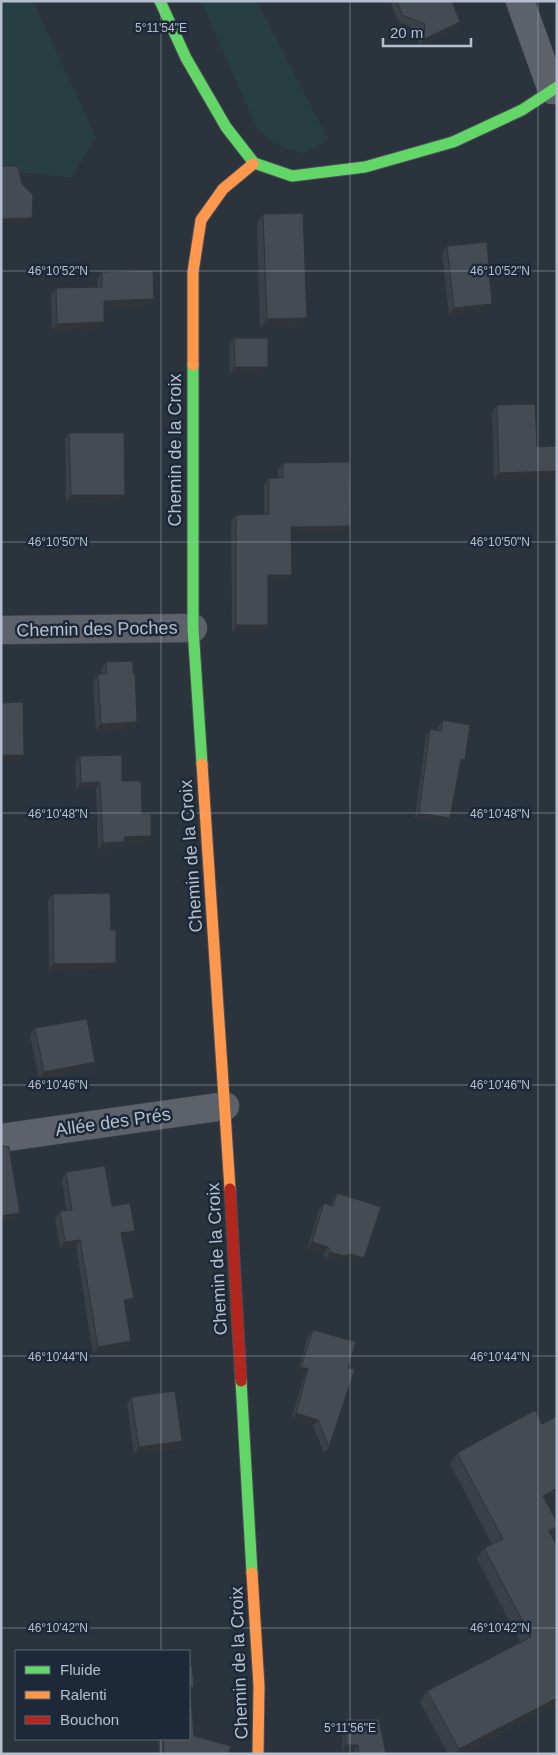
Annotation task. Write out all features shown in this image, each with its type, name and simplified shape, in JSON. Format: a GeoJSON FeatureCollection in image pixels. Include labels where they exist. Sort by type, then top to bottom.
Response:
{"type":"FeatureCollection","features":[{"type":"Feature","properties":{"kind":"street"},"geometry":{"type":"LineString","coordinates":[[160,1],[186,58],[221,118],[254,163],[292,176],[365,167],[453,142],[522,110],[554,88],[520,1]]}},
{"type":"Feature","properties":{"kind":"street","name":"Chemin de la Croix"},"geometry":{"type":"LineString","coordinates":[[254,163],[223,188],[201,220],[193,272],[193,628],[226,1106],[259,1686],[258,1754]]}},
{"type":"Feature","properties":{"kind":"street","name":"Chemin des Poches"},"geometry":{"type":"LineString","coordinates":[[1,630],[193,628]]}},
{"type":"Feature","properties":{"kind":"street","name":"Allée des Prés"},"geometry":{"type":"LineString","coordinates":[[1,1138],[226,1106]]}},
{"type":"Feature","properties":{"kind":"green space"},"geometry":{"type":"Polygon","coordinates":[[[1,1],[33,1],[96,137],[71,178],[14,171],[1,172],[1,1]]]}},
{"type":"Feature","properties":{"kind":"green space"},"geometry":{"type":"Polygon","coordinates":[[[201,1],[257,1],[329,141],[301,154],[272,142],[257,129],[201,1]]]}},
{"type":"Feature","properties":{"kind":"building"},"geometry":{"type":"Polygon","coordinates":[[[397,1],[452,1],[460,22],[424,39],[425,24],[402,15],[397,1]]]}},
{"type":"Feature","properties":{"kind":"building"},"geometry":{"type":"Polygon","coordinates":[[[1,166],[18,166],[22,184],[33,195],[32,218],[1,219],[1,166]]]}},
{"type":"Feature","properties":{"kind":"building"},"geometry":{"type":"Polygon","coordinates":[[[303,213],[307,318],[267,319],[263,214],[303,213]]]}},
{"type":"Feature","properties":{"kind":"building"},"geometry":{"type":"Polygon","coordinates":[[[487,242],[492,304],[454,308],[447,246],[487,242]]]}},
{"type":"Feature","properties":{"kind":"building"},"geometry":{"type":"Polygon","coordinates":[[[153,270],[154,299],[104,301],[104,322],[57,324],[56,288],[102,287],[102,272],[153,270]]]}},
{"type":"Feature","properties":{"kind":"building"},"geometry":{"type":"Polygon","coordinates":[[[234,338],[268,338],[268,367],[235,367],[234,338]]]}},
{"type":"Feature","properties":{"kind":"building"},"geometry":{"type":"Polygon","coordinates":[[[535,404],[537,447],[557,446],[557,471],[499,473],[497,405],[535,404]]]}},
{"type":"Feature","properties":{"kind":"building"},"geometry":{"type":"Polygon","coordinates":[[[69,433],[124,433],[125,495],[71,495],[69,433]]]}},
{"type":"Feature","properties":{"kind":"building"},"geometry":{"type":"Polygon","coordinates":[[[350,462],[351,526],[291,527],[292,575],[268,575],[268,625],[236,625],[236,515],[269,514],[269,478],[283,478],[283,463],[350,462]]]}},
{"type":"Feature","properties":{"kind":"building"},"geometry":{"type":"Polygon","coordinates":[[[133,661],[137,722],[101,724],[98,674],[107,674],[106,662],[133,661]]]}},
{"type":"Feature","properties":{"kind":"building"},"geometry":{"type":"Polygon","coordinates":[[[23,702],[24,755],[1,755],[1,703],[23,702]]]}},
{"type":"Feature","properties":{"kind":"building"},"geometry":{"type":"Polygon","coordinates":[[[443,720],[470,725],[465,760],[461,759],[450,818],[419,813],[430,729],[441,731],[443,720]]]}},
{"type":"Feature","properties":{"kind":"building"},"geometry":{"type":"Polygon","coordinates":[[[122,755],[122,781],[141,781],[142,814],[151,814],[151,836],[124,837],[124,842],[103,843],[100,782],[81,783],[80,756],[122,755]]]}},
{"type":"Feature","properties":{"kind":"building"},"geometry":{"type":"Polygon","coordinates":[[[110,893],[111,930],[116,930],[116,963],[54,964],[53,894],[110,893]]]}},
{"type":"Feature","properties":{"kind":"building"},"geometry":{"type":"Polygon","coordinates":[[[87,1019],[95,1062],[44,1072],[35,1028],[87,1019]]]}},
{"type":"Feature","properties":{"kind":"building"},"geometry":{"type":"Polygon","coordinates":[[[1,1146],[9,1147],[20,1213],[1,1216],[1,1146]]]}},
{"type":"Feature","properties":{"kind":"building"},"geometry":{"type":"Polygon","coordinates":[[[105,1166],[112,1206],[130,1203],[135,1231],[121,1233],[134,1298],[124,1300],[131,1341],[98,1347],[80,1240],[65,1242],[60,1211],[72,1210],[66,1172],[105,1166]]]}},
{"type":"Feature","properties":{"kind":"building"},"geometry":{"type":"Polygon","coordinates":[[[337,1193],[381,1207],[364,1258],[350,1254],[344,1256],[330,1252],[328,1247],[312,1242],[324,1203],[333,1206],[337,1193]]]}},
{"type":"Feature","properties":{"kind":"building"},"geometry":{"type":"Polygon","coordinates":[[[313,1330],[356,1342],[348,1368],[355,1369],[329,1447],[318,1420],[296,1413],[308,1369],[301,1367],[313,1330]]]}},
{"type":"Feature","properties":{"kind":"building"},"geometry":{"type":"Polygon","coordinates":[[[175,1391],[182,1441],[139,1447],[131,1397],[175,1391]]]}},
{"type":"Feature","properties":{"kind":"building"},"geometry":{"type":"Polygon","coordinates":[[[535,1410],[542,1424],[557,1416],[557,1488],[543,1496],[557,1522],[557,1527],[549,1531],[557,1546],[557,1698],[459,1749],[427,1691],[531,1637],[484,1548],[503,1539],[457,1453],[535,1410]]]}},
{"type":"Feature","properties":{"kind":"building"},"geometry":{"type":"Polygon","coordinates":[[[190,1665],[192,1665],[194,1687],[190,1687],[190,1665]]]}},
{"type":"Feature","properties":{"kind":"building"},"geometry":{"type":"Polygon","coordinates":[[[190,1687],[194,1736],[231,1746],[228,1754],[164,1754],[163,1740],[190,1740],[190,1687]]]}},
{"type":"Feature","properties":{"kind":"building"},"geometry":{"type":"Polygon","coordinates":[[[346,1719],[379,1719],[386,1754],[359,1754],[358,1745],[346,1745],[346,1719]]]}},
{"type":"Feature","properties":{"kind":"traffic: fast"},"geometry":{"type":"LineString","coordinates":[[160,1],[186,58],[226,127],[253,164]]}},
{"type":"Feature","properties":{"kind":"traffic: fast"},"geometry":{"type":"LineString","coordinates":[[254,163],[292,176],[365,167],[453,142],[522,110],[557,87]]}},
{"type":"Feature","properties":{"kind":"traffic: fast"},"geometry":{"type":"LineString","coordinates":[[193,365],[193,628],[202,764]]}},
{"type":"Feature","properties":{"kind":"traffic: fast"},"geometry":{"type":"LineString","coordinates":[[241,1381],[252,1573]]}},
{"type":"Feature","properties":{"kind":"traffic: slow"},"geometry":{"type":"LineString","coordinates":[[193,365],[193,272],[201,220],[223,189],[253,164]]}},
{"type":"Feature","properties":{"kind":"traffic: slow"},"geometry":{"type":"LineString","coordinates":[[202,764],[230,1189]]}},
{"type":"Feature","properties":{"kind":"traffic: slow"},"geometry":{"type":"LineString","coordinates":[[252,1573],[259,1686],[258,1754]]}},
{"type":"Feature","properties":{"kind":"traffic: jam"},"geometry":{"type":"LineString","coordinates":[[230,1189],[241,1381]]}}]}
